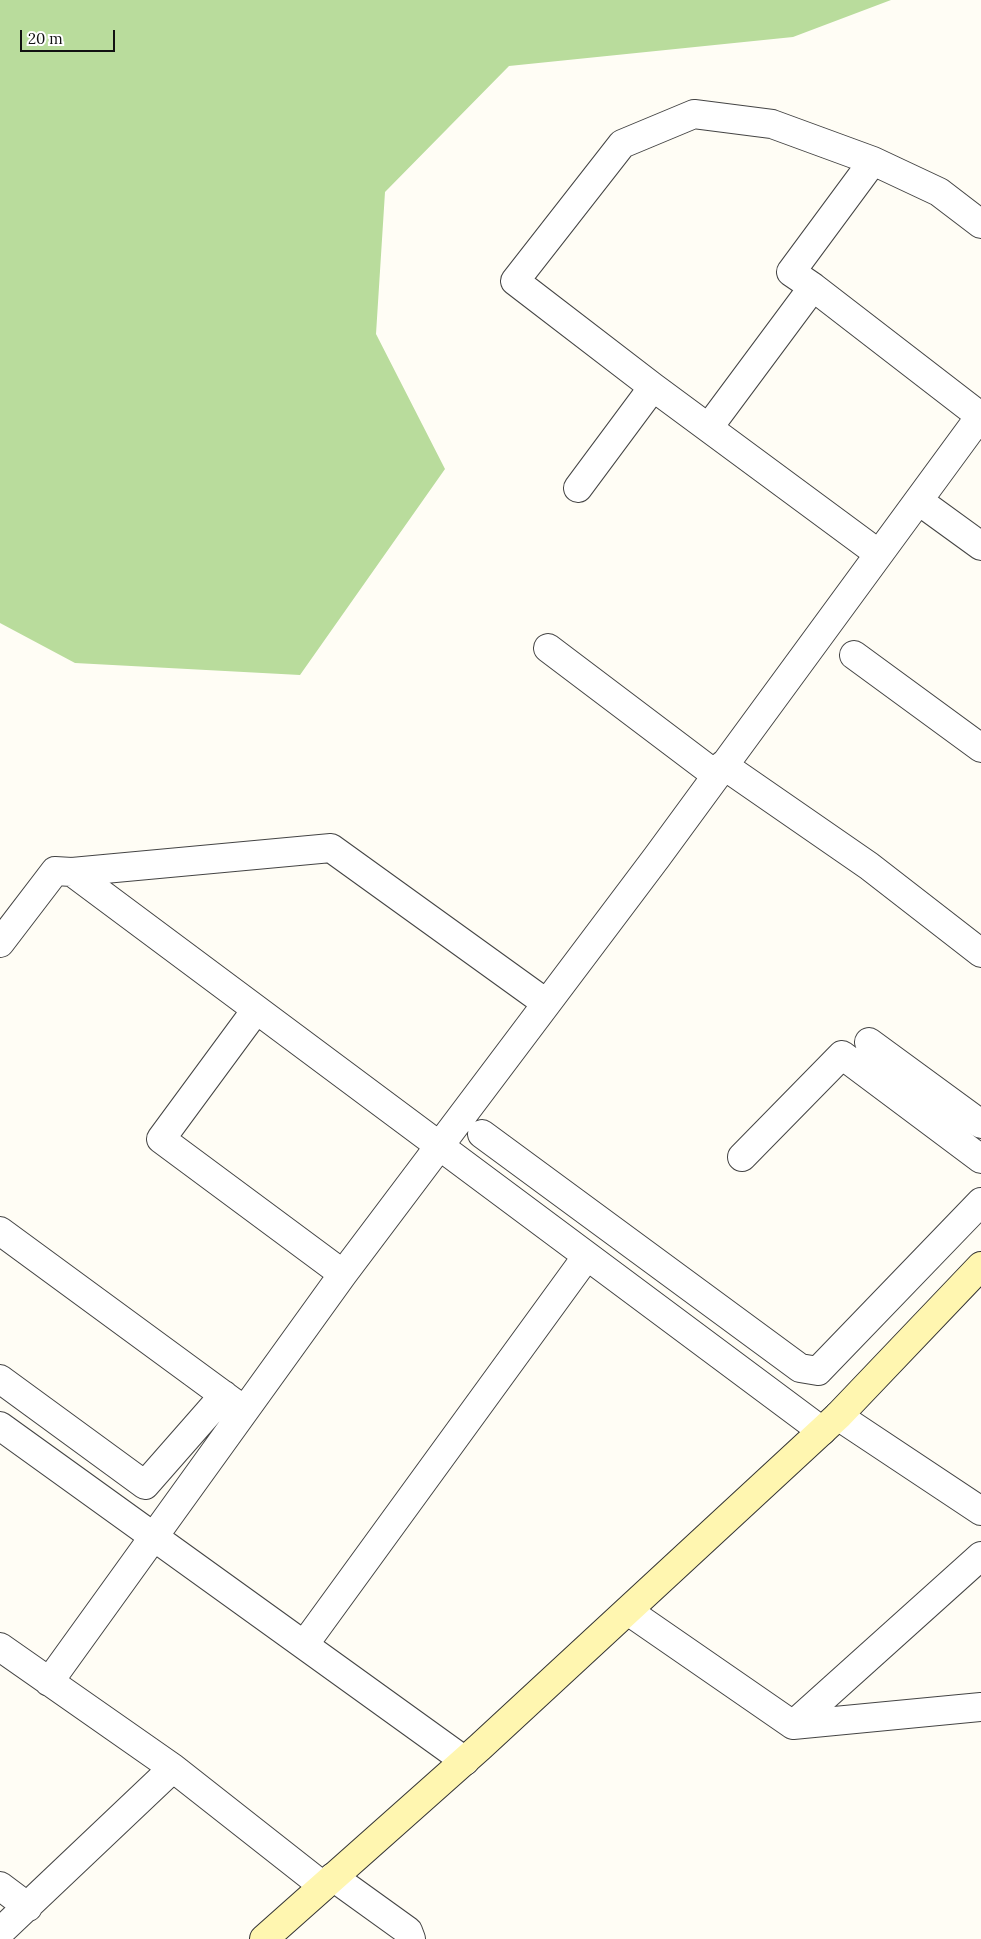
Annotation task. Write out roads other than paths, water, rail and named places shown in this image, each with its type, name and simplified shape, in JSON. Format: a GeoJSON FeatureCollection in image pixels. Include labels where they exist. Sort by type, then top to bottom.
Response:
{"type":"FeatureCollection","features":[{"type":"Feature","properties":{"kind":"street"},"geometry":{"type":"LineString","coordinates":[[880,554],[653,387],[515,281],[622,144],[694,114],[772,124],[873,161],[940,192],[981,224]]}},
{"type":"Feature","properties":{"kind":"street"},"geometry":{"type":"LineString","coordinates":[[0,1379],[145,1485],[234,1403],[343,1274],[720,770],[981,415],[791,272],[873,161]]}},
{"type":"Feature","properties":{"kind":"street"},"geometry":{"type":"LineString","coordinates":[[709,427],[812,287]]}},
{"type":"Feature","properties":{"kind":"street"},"geometry":{"type":"LineString","coordinates":[[578,488],[653,387]]}},
{"type":"Feature","properties":{"kind":"street"},"geometry":{"type":"LineString","coordinates":[[919,501],[981,546]]}},
{"type":"Feature","properties":{"kind":"street"},"geometry":{"type":"LineString","coordinates":[[548,648],[720,770],[869,866],[981,953]]}},
{"type":"Feature","properties":{"kind":"street"},"geometry":{"type":"LineString","coordinates":[[854,655],[981,748]]}},
{"type":"Feature","properties":{"kind":"street"},"geometry":{"type":"LineString","coordinates":[[0,943],[55,871],[72,872],[331,848],[546,1003]]}},
{"type":"Feature","properties":{"kind":"street"},"geometry":{"type":"LineString","coordinates":[[72,872],[587,1256],[830,1423],[981,1511]]}},
{"type":"Feature","properties":{"kind":"street"},"geometry":{"type":"LineString","coordinates":[[256,1010],[161,1140],[343,1274]]}},
{"type":"Feature","properties":{"kind":"street"},"geometry":{"type":"LineString","coordinates":[[869,1042],[981,1124]]}},
{"type":"Feature","properties":{"kind":"street"},"geometry":{"type":"LineString","coordinates":[[742,1157],[842,1055],[981,1159]]}},
{"type":"Feature","properties":{"kind":"street"},"geometry":{"type":"LineString","coordinates":[[482,1134],[800,1368],[818,1371],[981,1202]]}},
{"type":"Feature","properties":{"kind":"street"},"geometry":{"type":"LineString","coordinates":[[0,1231],[234,1403]]}},
{"type":"Feature","properties":{"kind":"street"},"geometry":{"type":"LineString","coordinates":[[304,1644],[587,1256]]}},
{"type":"Feature","properties":{"kind":"street"},"geometry":{"type":"LineString","coordinates":[[264,1939],[465,1760],[628,1611],[830,1423],[978,1276]]}},
{"type":"Feature","properties":{"kind":"street"},"geometry":{"type":"LineString","coordinates":[[49,1682],[154,1536],[234,1403]]}},
{"type":"Feature","properties":{"kind":"street"},"geometry":{"type":"LineString","coordinates":[[0,1426],[465,1760]]}},
{"type":"Feature","properties":{"kind":"street"},"geometry":{"type":"LineString","coordinates":[[793,1725],[981,1556]]}},
{"type":"Feature","properties":{"kind":"street"},"geometry":{"type":"LineString","coordinates":[[628,1611],[793,1725],[981,1707]]}},
{"type":"Feature","properties":{"kind":"street"},"geometry":{"type":"LineString","coordinates":[[0,1647],[173,1768],[328,1882],[408,1931],[411,1939]]}},
{"type":"Feature","properties":{"kind":"street"},"geometry":{"type":"LineString","coordinates":[[0,1932],[173,1768]]}},
{"type":"Feature","properties":{"kind":"street"},"geometry":{"type":"LineString","coordinates":[[0,1886],[28,1907]]}}]}
